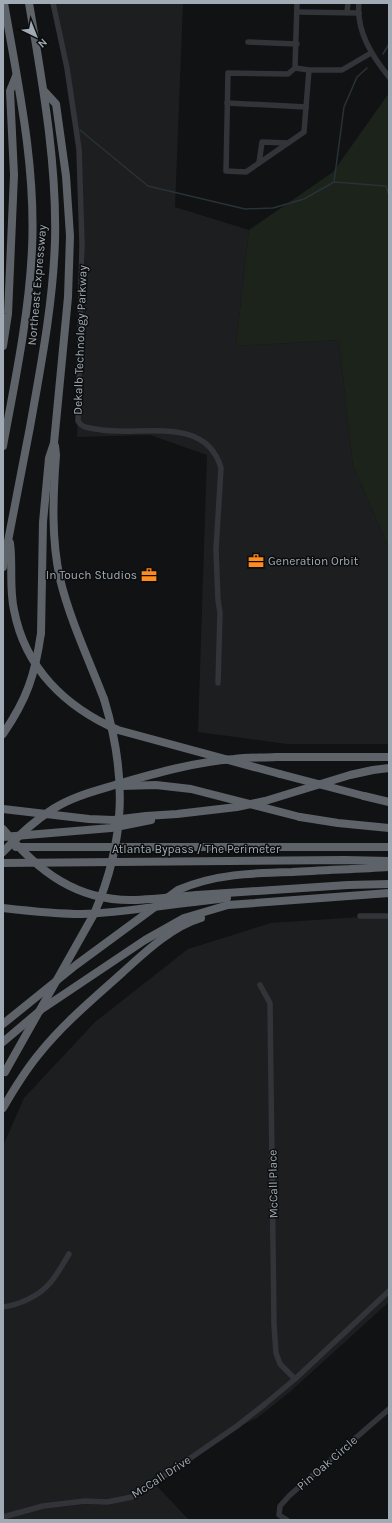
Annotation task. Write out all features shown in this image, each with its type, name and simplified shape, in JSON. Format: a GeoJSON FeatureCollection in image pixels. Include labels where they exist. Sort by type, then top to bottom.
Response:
{"type":"FeatureCollection","features":[{"type":"Feature","properties":{"kind":"highway","name":"Northeast Expressway"},"geometry":{"type":"LineString","coordinates":[[3,446],[28,301],[32,248],[29,152],[4,3]]}},
{"type":"Feature","properties":{"kind":"highway","name":"Northeast Expressway"},"geometry":{"type":"LineString","coordinates":[[3,567],[44,346],[55,241],[54,200],[44,91],[29,3]]}},
{"type":"Feature","properties":{"kind":"highway"},"geometry":{"type":"LineString","coordinates":[[3,346],[8,314],[14,174],[10,91],[16,76]]}},
{"type":"Feature","properties":{"kind":"highway"},"geometry":{"type":"LineString","coordinates":[[3,734],[18,713],[30,685],[38,656],[41,633],[43,522],[49,458],[54,443],[68,297],[70,236],[66,176],[56,104],[44,91]]}},
{"type":"Feature","properties":{"kind":"highway"},"geometry":{"type":"LineString","coordinates":[[4,1074],[94,914],[103,894],[113,859],[119,823],[120,787],[116,747],[112,727],[104,699],[67,602],[60,579],[53,518],[56,455],[54,443]]}},
{"type":"Feature","properties":{"kind":"highway"},"geometry":{"type":"LineString","coordinates":[[9,535],[12,561],[14,609],[19,629],[32,659],[50,683],[65,698],[93,718],[118,730],[389,802]]}},
{"type":"Feature","properties":{"kind":"highway"},"geometry":{"type":"LineString","coordinates":[[3,852],[22,832],[54,808],[83,795],[156,773],[204,763],[233,759],[276,757],[389,757]]}},
{"type":"Feature","properties":{"kind":"highway"},"geometry":{"type":"LineString","coordinates":[[3,809],[90,819],[113,820],[177,814],[265,801],[350,775],[389,768]]}},
{"type":"Feature","properties":{"kind":"highway"},"geometry":{"type":"LineString","coordinates":[[109,787],[156,785],[191,790],[300,817],[338,823],[389,828]]}},
{"type":"Feature","properties":{"kind":"highway"},"geometry":{"type":"LineString","coordinates":[[3,837],[111,828],[177,814]]}},
{"type":"Feature","properties":{"kind":"highway"},"geometry":{"type":"LineString","coordinates":[[3,829],[28,857],[61,882],[78,890],[108,898],[135,900],[195,898],[262,894],[293,889],[348,885],[389,884]]}},
{"type":"Feature","properties":{"kind":"highway","name":"Atlanta Bypass / The Perimeter"},"geometry":{"type":"LineString","coordinates":[[3,847],[389,847]]}},
{"type":"Feature","properties":{"kind":"highway","name":"Atlanta Bypass / The Perimeter"},"geometry":{"type":"LineString","coordinates":[[3,863],[345,860],[389,861]]}},
{"type":"Feature","properties":{"kind":"highway"},"geometry":{"type":"LineString","coordinates":[[3,1024],[76,965],[178,890],[192,884],[210,879],[245,874],[389,867]]}},
{"type":"Feature","properties":{"kind":"highway"},"geometry":{"type":"LineString","coordinates":[[3,1042],[42,1009],[167,927],[200,913],[228,905],[389,893]]}},
{"type":"Feature","properties":{"kind":"highway"},"geometry":{"type":"LineString","coordinates":[[3,908],[59,913],[104,913],[195,898]]}},
{"type":"Feature","properties":{"kind":"highway"},"geometry":{"type":"LineString","coordinates":[[3,1108],[16,1085],[47,1044],[74,1017],[141,956],[166,936],[197,919],[227,910],[260,903]]}},
{"type":"Feature","properties":{"kind":"street","name":"Dekalb Technology Parkway"},"geometry":{"type":"LineString","coordinates":[[53,3],[67,68],[78,148],[82,245],[78,421],[84,427],[110,432],[165,431],[186,433],[203,441],[213,450],[218,458],[220,468],[216,550],[220,613],[218,683]]}},
{"type":"Feature","properties":{"kind":"street"},"geometry":{"type":"LineString","coordinates":[[297,3],[295,68],[288,74],[228,73],[226,171],[246,172],[304,132],[309,70]]}},
{"type":"Feature","properties":{"kind":"street"},"geometry":{"type":"LineString","coordinates":[[347,12],[348,3]]}},
{"type":"Feature","properties":{"kind":"street"},"geometry":{"type":"LineString","coordinates":[[359,3],[358,12],[361,28],[371,52],[389,77]]}},
{"type":"Feature","properties":{"kind":"street"},"geometry":{"type":"LineString","coordinates":[[297,12],[358,12]]}},
{"type":"Feature","properties":{"kind":"street"},"geometry":{"type":"LineString","coordinates":[[248,42],[296,44]]}},
{"type":"Feature","properties":{"kind":"street"},"geometry":{"type":"LineString","coordinates":[[295,68],[309,70],[342,70],[371,52]]}},
{"type":"Feature","properties":{"kind":"street"},"geometry":{"type":"LineString","coordinates":[[227,103],[306,107]]}},
{"type":"Feature","properties":{"kind":"street"},"geometry":{"type":"LineString","coordinates":[[260,163],[262,142],[288,143]]}},
{"type":"Feature","properties":{"kind":"street"},"geometry":{"type":"LineString","coordinates":[[360,916],[389,916]]}},
{"type":"Feature","properties":{"kind":"street","name":"McCall Place"},"geometry":{"type":"LineString","coordinates":[[260,985],[270,1002],[274,1325],[276,1353],[280,1364],[295,1379]]}},
{"type":"Feature","properties":{"kind":"street"},"geometry":{"type":"LineString","coordinates":[[3,1307],[23,1301],[50,1284],[69,1254]]}},
{"type":"Feature","properties":{"kind":"street","name":"McCall Drive"},"geometry":{"type":"LineString","coordinates":[[3,1517],[43,1506],[85,1501],[107,1502],[132,1497],[164,1477],[236,1426],[295,1379],[389,1291]]}},
{"type":"Feature","properties":{"kind":"street","name":"Pin Oak Circle"},"geometry":{"type":"LineString","coordinates":[[287,1520],[279,1515],[280,1506],[290,1495],[389,1409]]}},
{"type":"Feature","properties":{"kind":"shaded area"},"geometry":{"type":"Polygon","coordinates":[[[54,3],[183,3],[175,207],[249,230],[236,346],[339,340],[353,466],[389,548],[389,744],[287,744],[198,732],[207,455],[150,435],[77,437],[86,274],[80,180],[70,81],[54,3]]]}},
{"type":"Feature","properties":{"kind":"shaded area"},"geometry":{"type":"Polygon","coordinates":[[[389,93],[389,548],[353,466],[339,340],[236,346],[249,230],[333,172],[389,93]]]}},
{"type":"Feature","properties":{"kind":"shaded area"},"geometry":{"type":"Polygon","coordinates":[[[389,915],[389,1302],[291,1391],[257,1418],[227,1432],[156,1485],[189,1520],[3,1520],[3,1146],[24,1098],[95,1022],[188,949],[271,923],[389,915]]]}},
{"type":"Feature","properties":{"kind":"waterway"},"geometry":{"type":"LineString","coordinates":[[383,54],[389,44]]}},
{"type":"Feature","properties":{"kind":"waterway"},"geometry":{"type":"LineString","coordinates":[[334,182],[344,107],[357,77],[367,68]]}},
{"type":"Feature","properties":{"kind":"waterway"},"geometry":{"type":"LineString","coordinates":[[80,130],[148,186],[245,209],[273,208],[304,199],[334,182],[386,186],[389,196]]}},
{"type":"Feature","properties":{"kind":"place","name":"Generation Orbit"},"geometry":{"type":"Point","coordinates":[256,561]}},
{"type":"Feature","properties":{"kind":"place","name":"In Touch Studios"},"geometry":{"type":"Point","coordinates":[149,575]}}]}
